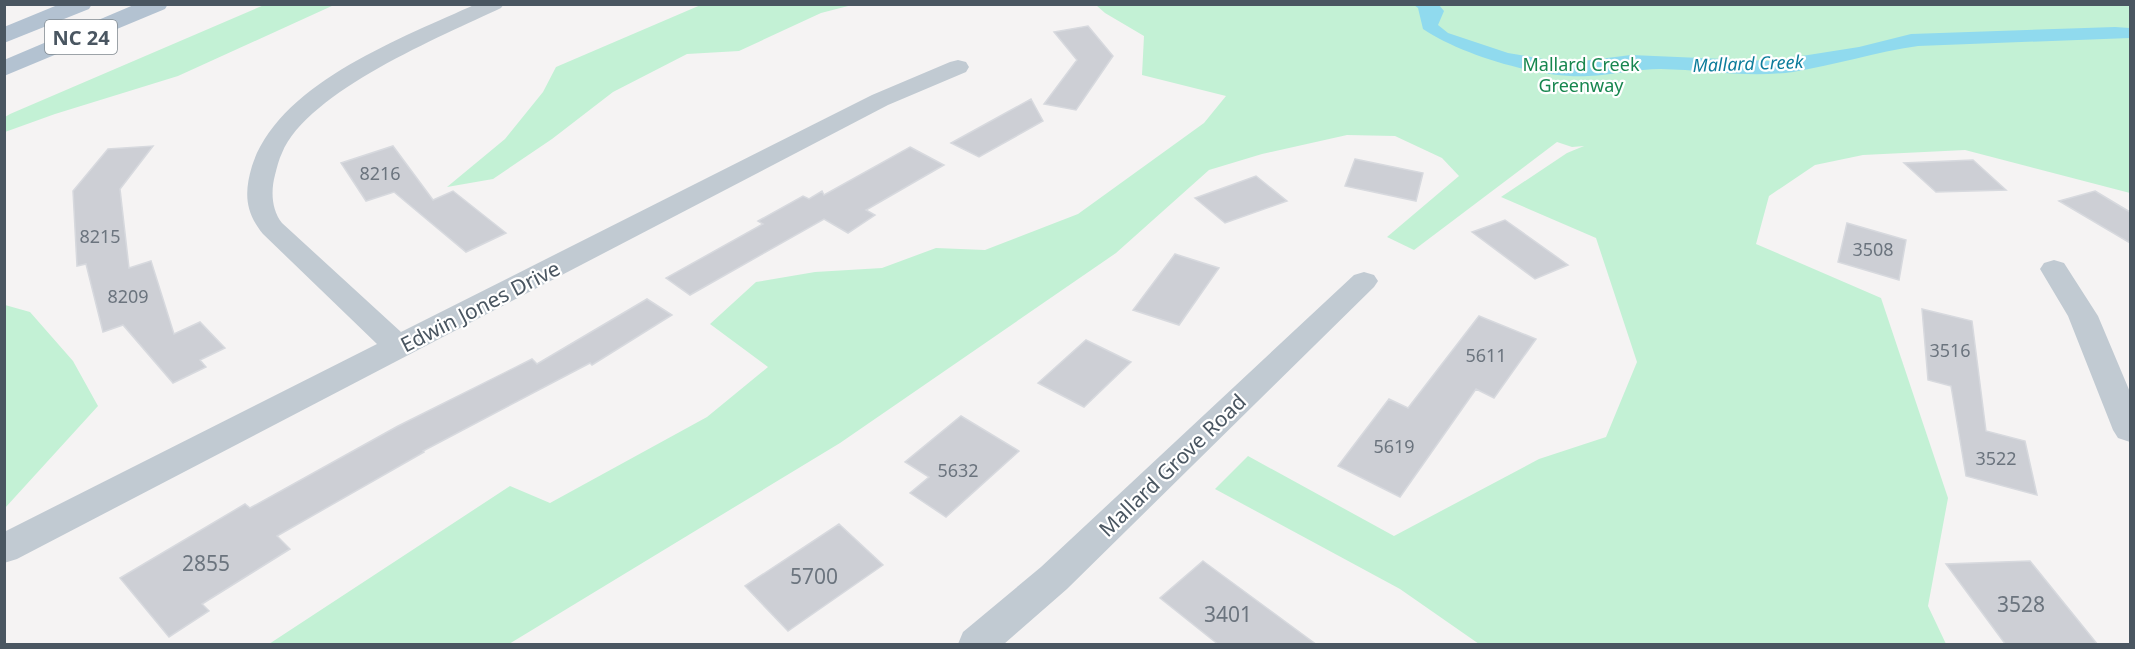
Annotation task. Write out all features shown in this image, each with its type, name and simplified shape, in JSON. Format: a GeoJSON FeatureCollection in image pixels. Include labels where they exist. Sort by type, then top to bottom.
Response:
{"type":"FeatureCollection","features":[{"type":"Feature","properties":{"kind":"main road","name":"NC 24"},"geometry":{"type":"LineString","coordinates":[[4,36],[81,4]]}},
{"type":"Feature","properties":{"kind":"main road","name":"NC 24"},"geometry":{"type":"LineString","coordinates":[[4,69],[157,4]]}},
{"type":"Feature","properties":{"kind":"street"},"geometry":{"type":"LineString","coordinates":[[399,347],[285,242],[266,221],[258,198],[261,174],[276,139],[298,114],[325,91],[357,70],[494,4]]}},
{"type":"Feature","properties":{"kind":"street","name":"Edwin Jones Drive"},"geometry":{"type":"LineString","coordinates":[[4,549],[880,100],[958,67]]}},
{"type":"Feature","properties":{"kind":"street"},"geometry":{"type":"LineString","coordinates":[[2054,269],[2083,316],[2130,430]]}},
{"type":"Feature","properties":{"kind":"street","name":"Mallard Grove Road"},"geometry":{"type":"LineString","coordinates":[[997,639],[1054,578],[1364,281]]}},
{"type":"Feature","properties":{"kind":"green space"},"geometry":{"type":"Polygon","coordinates":[[[703,4],[852,5],[821,13],[739,51],[687,54],[613,92],[552,139],[493,179],[447,187],[505,139],[543,92],[556,67],[703,4]]]}},
{"type":"Feature","properties":{"kind":"green space"},"geometry":{"type":"Polygon","coordinates":[[[264,5],[334,5],[178,76],[5,132],[5,117],[10,114],[264,5]]]}},
{"type":"Feature","properties":{"kind":"green space","name":"Mallard Creek Greenway"},"geometry":{"type":"Polygon","coordinates":[[[1096,5],[2130,5],[2130,193],[1965,150],[1863,155],[1815,165],[1769,196],[1756,244],[1881,298],[1948,498],[1928,606],[1946,644],[1479,644],[1400,589],[1215,489],[1248,456],[1394,536],[1539,459],[1606,437],[1637,362],[1596,238],[1501,197],[1567,153],[1584,146],[1572,147],[1557,142],[1414,250],[1387,237],[1459,176],[1442,158],[1395,136],[1347,135],[1262,154],[1209,170],[1116,253],[840,443],[509,644],[269,644],[510,486],[550,503],[707,417],[768,367],[710,324],[756,282],[815,272],[882,268],[936,248],[985,250],[1078,214],[1204,123],[1226,96],[1142,75],[1144,36],[1105,13],[1096,5]]]}},
{"type":"Feature","properties":{"kind":"green space"},"geometry":{"type":"Polygon","coordinates":[[[5,305],[30,312],[73,361],[98,406],[5,508],[5,305]]]}},
{"type":"Feature","properties":{"kind":"water","name":"Mallard Creek"},"geometry":{"type":"Polygon","coordinates":[[[1414,5],[1439,5],[1444,11],[1438,25],[1448,33],[1508,53],[1567,63],[1631,55],[1770,61],[1859,47],[1911,34],[2115,27],[2130,28],[2130,38],[1918,46],[1776,74],[1661,69],[1569,76],[1548,74],[1502,63],[1458,48],[1423,29],[1418,8],[1414,5]]]}},
{"type":"Feature","properties":{"kind":"building"},"geometry":{"type":"Polygon","coordinates":[[[1088,26],[1113,56],[1076,110],[1044,104],[1077,60],[1054,32],[1088,26]]]}},
{"type":"Feature","properties":{"kind":"building"},"geometry":{"type":"Polygon","coordinates":[[[1031,99],[1043,121],[979,157],[951,143],[1031,99]]]}},
{"type":"Feature","properties":{"kind":"building"},"geometry":{"type":"Polygon","coordinates":[[[153,146],[120,189],[129,268],[151,261],[174,334],[200,322],[225,348],[200,360],[206,367],[173,383],[123,325],[103,332],[86,264],[77,266],[73,191],[108,149],[153,146]]]}},
{"type":"Feature","properties":{"kind":"building"},"geometry":{"type":"Polygon","coordinates":[[[393,146],[433,200],[453,191],[506,233],[466,252],[394,192],[366,201],[341,163],[393,146]]]}},
{"type":"Feature","properties":{"kind":"building"},"geometry":{"type":"Polygon","coordinates":[[[910,147],[944,165],[866,210],[875,215],[848,233],[824,219],[690,295],[666,278],[763,224],[758,221],[803,196],[809,199],[822,191],[824,195],[910,147]]]}},
{"type":"Feature","properties":{"kind":"building"},"geometry":{"type":"Polygon","coordinates":[[[1355,159],[1423,173],[1416,201],[1345,186],[1355,159]]]}},
{"type":"Feature","properties":{"kind":"building"},"geometry":{"type":"Polygon","coordinates":[[[1973,160],[2006,190],[1936,192],[1904,163],[1973,160]]]}},
{"type":"Feature","properties":{"kind":"building"},"geometry":{"type":"Polygon","coordinates":[[[1256,176],[1287,201],[1225,223],[1195,198],[1256,176]]]}},
{"type":"Feature","properties":{"kind":"building"},"geometry":{"type":"Polygon","coordinates":[[[2095,191],[2130,212],[2130,243],[2059,201],[2095,191]]]}},
{"type":"Feature","properties":{"kind":"building"},"geometry":{"type":"Polygon","coordinates":[[[1505,220],[1568,265],[1535,279],[1472,232],[1505,220]]]}},
{"type":"Feature","properties":{"kind":"building"},"geometry":{"type":"Polygon","coordinates":[[[1847,223],[1906,240],[1899,280],[1838,262],[1847,223]]]}},
{"type":"Feature","properties":{"kind":"building"},"geometry":{"type":"Polygon","coordinates":[[[1175,254],[1219,268],[1179,325],[1133,310],[1175,254]]]}},
{"type":"Feature","properties":{"kind":"building"},"geometry":{"type":"Polygon","coordinates":[[[647,299],[672,315],[592,365],[590,363],[423,451],[277,536],[290,549],[202,604],[209,611],[169,637],[120,578],[245,504],[250,508],[398,426],[532,359],[537,364],[647,299]]]}},
{"type":"Feature","properties":{"kind":"building"},"geometry":{"type":"Polygon","coordinates":[[[1922,309],[1972,321],[1986,431],[2025,441],[2037,495],[1966,476],[1951,386],[1928,380],[1922,309]]]}},
{"type":"Feature","properties":{"kind":"building"},"geometry":{"type":"Polygon","coordinates":[[[1479,316],[1536,339],[1494,398],[1476,389],[1400,497],[1338,466],[1389,399],[1408,408],[1479,316]]]}},
{"type":"Feature","properties":{"kind":"building"},"geometry":{"type":"Polygon","coordinates":[[[1086,340],[1131,362],[1084,407],[1038,383],[1086,340]]]}},
{"type":"Feature","properties":{"kind":"building"},"geometry":{"type":"Polygon","coordinates":[[[961,416],[1019,451],[946,517],[910,493],[929,477],[905,462],[961,416]]]}},
{"type":"Feature","properties":{"kind":"building"},"geometry":{"type":"Polygon","coordinates":[[[839,524],[883,565],[788,631],[745,586],[839,524]]]}},
{"type":"Feature","properties":{"kind":"building"},"geometry":{"type":"Polygon","coordinates":[[[1203,561],[1317,645],[1219,645],[1160,598],[1203,561]]]}},
{"type":"Feature","properties":{"kind":"building"},"geometry":{"type":"Polygon","coordinates":[[[2030,561],[2098,645],[2006,645],[1946,564],[2030,561]]]}}]}
